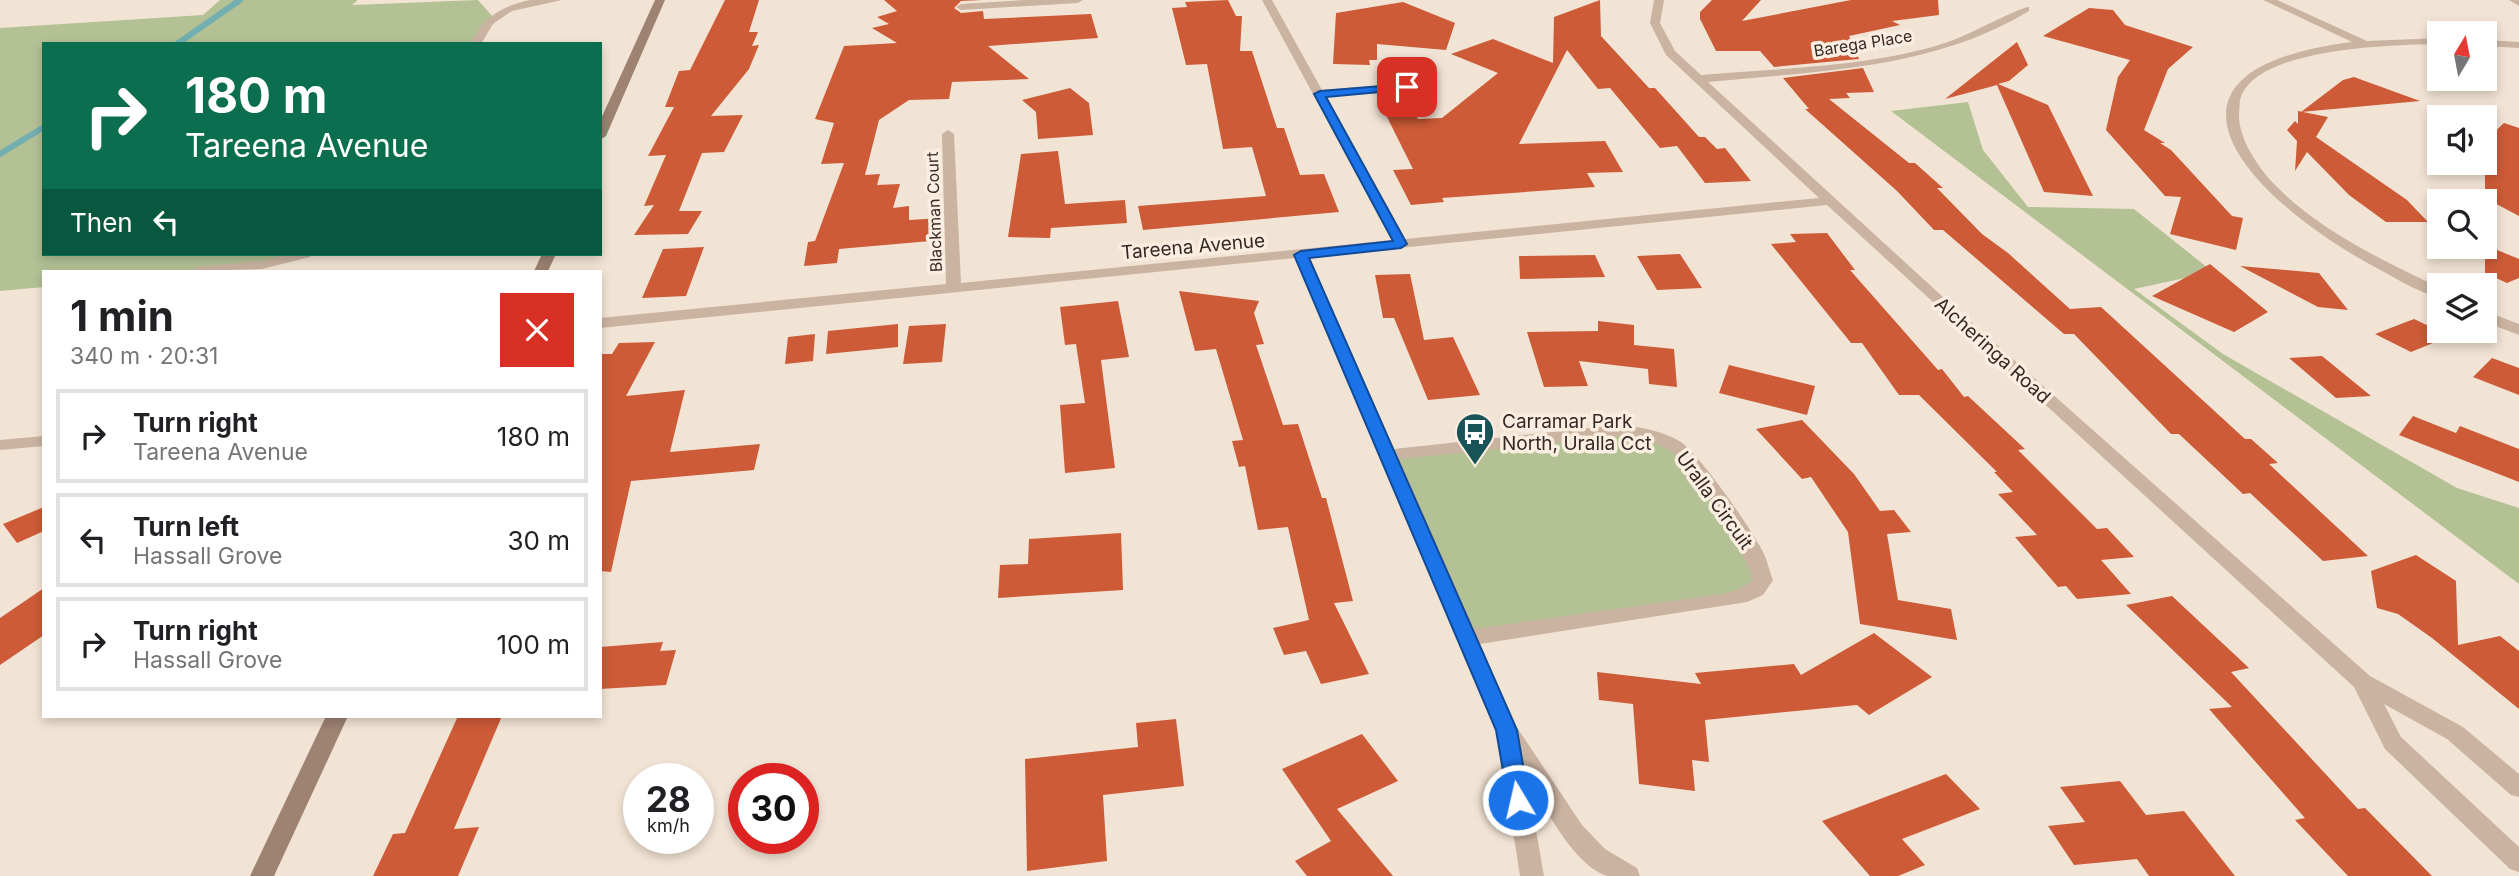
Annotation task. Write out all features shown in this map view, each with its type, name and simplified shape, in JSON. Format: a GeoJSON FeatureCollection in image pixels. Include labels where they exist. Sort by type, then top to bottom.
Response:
{"type":"FeatureCollection","features":[{"type":"Feature","properties":{"kind":"main road"},"geometry":{"type":"LineString","coordinates":[[602,131],[660,0]]}},
{"type":"Feature","properties":{"kind":"main road"},"geometry":{"type":"LineString","coordinates":[[262,876],[336,718]]}},
{"type":"Feature","properties":{"kind":"street"},"geometry":{"type":"LineString","coordinates":[[476,42],[493,17],[509,8],[529,2],[557,0]]}},
{"type":"Feature","properties":{"kind":"street"},"geometry":{"type":"LineString","coordinates":[[961,8],[1077,0]]}},
{"type":"Feature","properties":{"kind":"street"},"geometry":{"type":"LineString","coordinates":[[1267,0],[1401,244]]}},
{"type":"Feature","properties":{"kind":"street","name":"Alcheringa Road"},"geometry":{"type":"LineString","coordinates":[[1659,0],[1655,23],[1664,45],[1697,79],[2362,682],[2455,733],[2519,788]]}},
{"type":"Feature","properties":{"kind":"street"},"geometry":{"type":"LineString","coordinates":[[2268,0],[2363,43]]}},
{"type":"Feature","properties":{"kind":"street"},"geometry":{"type":"LineString","coordinates":[[2514,0],[2519,3]]}},
{"type":"Feature","properties":{"kind":"street","name":"Barega Place"},"geometry":{"type":"LineString","coordinates":[[1697,79],[1884,58],[1974,37],[2010,21],[2025,9]]}},
{"type":"Feature","properties":{"kind":"street"},"geometry":{"type":"LineString","coordinates":[[2427,41],[2363,43],[2307,52],[2253,74],[2239,86],[2232,101],[2231,122],[2239,144],[2253,168],[2304,215],[2353,248],[2427,288]]}},
{"type":"Feature","properties":{"kind":"street"},"geometry":{"type":"LineString","coordinates":[[2497,44],[2519,45]]}},
{"type":"Feature","properties":{"kind":"street"},"geometry":{"type":"LineString","coordinates":[[1320,94],[1407,87]]}},
{"type":"Feature","properties":{"kind":"street","name":"Blackman Court"},"geometry":{"type":"LineString","coordinates":[[948,134],[954,289]]}},
{"type":"Feature","properties":{"kind":"street","name":"Tareena Avenue"},"geometry":{"type":"LineString","coordinates":[[602,323],[1831,201]]}},
{"type":"Feature","properties":{"kind":"street"},"geometry":{"type":"LineString","coordinates":[[1301,255],[1507,730],[1574,832],[1596,856],[1628,876]]}},
{"type":"Feature","properties":{"kind":"street"},"geometry":{"type":"LineString","coordinates":[[208,270],[262,265],[297,256]]}},
{"type":"Feature","properties":{"kind":"street"},"geometry":{"type":"LineString","coordinates":[[2497,321],[2519,330]]}},
{"type":"Feature","properties":{"kind":"street","name":"Uralla Circuit"},"geometry":{"type":"LineString","coordinates":[[1388,456],[1608,431],[1630,431],[1659,438],[1682,450],[1691,460],[1753,551],[1763,580],[1759,588],[1749,594],[1722,601],[1466,638]]}},
{"type":"Feature","properties":{"kind":"street"},"geometry":{"type":"LineString","coordinates":[[0,446],[42,441]]}},
{"type":"Feature","properties":{"kind":"street","name":"Alcheringa Road"},"geometry":{"type":"LineString","coordinates":[[2362,682],[2393,743],[2519,862]]}},
{"type":"Feature","properties":{"kind":"street"},"geometry":{"type":"LineString","coordinates":[[1507,730],[1532,876]]}},
{"type":"Feature","properties":{"kind":"green space"},"geometry":{"type":"Polygon","coordinates":[[[220,0],[358,0],[352,5],[478,0],[493,17],[476,42],[42,42],[42,256],[296,256],[208,269],[42,270],[42,287],[0,291],[0,28],[203,15],[220,0]]]}},
{"type":"Feature","properties":{"kind":"green space"},"geometry":{"type":"Polygon","coordinates":[[[1968,102],[1983,150],[2028,207],[2134,209],[2213,272],[2134,289],[2223,354],[2457,488],[2519,508],[2519,584],[1891,111],[1968,102]]]}},
{"type":"Feature","properties":{"kind":"green space"},"geometry":{"type":"Polygon","coordinates":[[[1608,431],[1671,443],[1753,551],[1759,588],[1466,638],[1388,455],[1608,431]]]}},
{"type":"Feature","properties":{"kind":"building"},"geometry":{"type":"Polygon","coordinates":[[[725,0],[759,0],[749,32],[758,32],[752,46],[759,45],[749,69],[711,116],[743,115],[724,152],[702,153],[679,211],[702,211],[688,234],[634,235],[654,205],[644,206],[666,155],[648,156],[674,107],[665,107],[679,71],[690,70],[725,0]]]}},
{"type":"Feature","properties":{"kind":"building"},"geometry":{"type":"Polygon","coordinates":[[[884,0],[982,0],[961,1],[954,8],[961,13],[983,11],[984,19],[1091,14],[1098,38],[988,46],[1029,79],[952,82],[949,99],[909,100],[879,120],[865,175],[880,174],[877,185],[900,184],[893,208],[909,206],[909,220],[942,218],[942,240],[839,249],[837,263],[804,266],[808,242],[815,241],[844,163],[821,164],[834,123],[815,119],[844,46],[897,43],[872,28],[889,24],[877,17],[897,11],[884,0]]]}},
{"type":"Feature","properties":{"kind":"building"},"geometry":{"type":"Polygon","coordinates":[[[1228,0],[1236,16],[1242,16],[1240,51],[1252,51],[1277,128],[1284,128],[1300,175],[1324,174],[1339,212],[1143,230],[1138,206],[1266,196],[1252,147],[1223,149],[1207,64],[1186,65],[1172,8],[1187,7],[1185,2],[1228,0]]]}},
{"type":"Feature","properties":{"kind":"building"},"geometry":{"type":"Polygon","coordinates":[[[1600,0],[1601,36],[1649,88],[1655,88],[1699,137],[1705,137],[1717,149],[1725,148],[1751,181],[1705,183],[1677,146],[1660,148],[1610,88],[1598,89],[1567,50],[1519,144],[1605,141],[1623,172],[1587,173],[1595,187],[1442,198],[1444,202],[1411,205],[1393,170],[1413,169],[1386,115],[1415,113],[1418,119],[1442,118],[1498,73],[1451,54],[1493,39],[1553,63],[1554,17],[1600,0]]]}},
{"type":"Feature","properties":{"kind":"building"},"geometry":{"type":"Polygon","coordinates":[[[1712,0],[1761,0],[1742,21],[1851,0],[1938,0],[1939,15],[1892,21],[1900,25],[1849,36],[1859,59],[1774,67],[1760,51],[1716,51],[1700,19],[1700,12],[1712,0]]]}},
{"type":"Feature","properties":{"kind":"building"},"geometry":{"type":"Polygon","coordinates":[[[1403,2],[1455,23],[1446,50],[1377,44],[1377,60],[1369,60],[1370,65],[1333,64],[1336,13],[1403,2]]]}},
{"type":"Feature","properties":{"kind":"building"},"geometry":{"type":"Polygon","coordinates":[[[2089,8],[2113,10],[2125,25],[2193,47],[2168,69],[2144,130],[2165,143],[2160,143],[2171,150],[2232,216],[2243,218],[2236,250],[2170,234],[2181,197],[2165,196],[2106,130],[2118,77],[2130,60],[2043,36],[2089,8]]]}},
{"type":"Feature","properties":{"kind":"building"},"geometry":{"type":"Polygon","coordinates":[[[2017,42],[2028,65],[2009,81],[1998,84],[2048,105],[2093,196],[2044,192],[1997,85],[1945,99],[2017,42]]]}},
{"type":"Feature","properties":{"kind":"building"},"geometry":{"type":"Polygon","coordinates":[[[1863,68],[1874,92],[1846,93],[1850,98],[1829,99],[1909,163],[1915,163],[1943,188],[1937,188],[1982,234],[2008,253],[2070,309],[2101,307],[2245,439],[2251,439],[2278,463],[2269,464],[2368,556],[2323,561],[2250,493],[2243,494],[2179,434],[2171,434],[2074,334],[2064,334],[1943,230],[1934,230],[1897,191],[1805,109],[1809,109],[1783,78],[1863,68]]]}},
{"type":"Feature","properties":{"kind":"building"},"geometry":{"type":"Polygon","coordinates":[[[2354,77],[2420,101],[2301,112],[2343,80],[2354,77]]]}},
{"type":"Feature","properties":{"kind":"building"},"geometry":{"type":"Polygon","coordinates":[[[1070,88],[1089,103],[1093,135],[1038,139],[1036,112],[1022,100],[1070,88]]]}},
{"type":"Feature","properties":{"kind":"building"},"geometry":{"type":"Polygon","coordinates":[[[2298,111],[2328,117],[2316,137],[2407,200],[2427,222],[2386,222],[2349,195],[2307,152],[2295,171],[2297,141],[2287,130],[2295,121],[2298,124],[2298,111]]]}},
{"type":"Feature","properties":{"kind":"building"},"geometry":{"type":"Polygon","coordinates":[[[2504,123],[2519,128],[2519,216],[2497,204],[2497,189],[2485,189],[2485,175],[2497,175],[2497,130],[2504,123]]]}},
{"type":"Feature","properties":{"kind":"building"},"geometry":{"type":"Polygon","coordinates":[[[1058,151],[1065,204],[1125,200],[1127,223],[1051,228],[1050,238],[1008,237],[1021,154],[1058,151]]]}},
{"type":"Feature","properties":{"kind":"building"},"geometry":{"type":"Polygon","coordinates":[[[1827,233],[1855,270],[1850,270],[1938,370],[1942,369],[1964,397],[1968,396],[2025,449],[2018,450],[2097,529],[2107,528],[2134,557],[2101,560],[2131,594],[2077,599],[2066,586],[2058,587],[2015,537],[2037,535],[1998,494],[2013,492],[1994,472],[1997,472],[1919,395],[1899,395],[1862,343],[1851,343],[1771,244],[1796,242],[1790,234],[1827,233]]]}},
{"type":"Feature","properties":{"kind":"building"},"geometry":{"type":"Polygon","coordinates":[[[704,247],[686,296],[642,298],[663,249],[704,247]]]}},
{"type":"Feature","properties":{"kind":"building"},"geometry":{"type":"Polygon","coordinates":[[[2497,250],[2519,259],[2519,278],[2507,283],[2497,278],[2497,273],[2485,273],[2485,259],[2497,259],[2497,250]]]}},
{"type":"Feature","properties":{"kind":"building"},"geometry":{"type":"Polygon","coordinates":[[[1680,254],[1702,288],[1657,290],[1637,256],[1680,254]]]}},
{"type":"Feature","properties":{"kind":"building"},"geometry":{"type":"Polygon","coordinates":[[[1595,255],[1605,277],[1520,279],[1519,256],[1595,255]]]}},
{"type":"Feature","properties":{"kind":"building"},"geometry":{"type":"Polygon","coordinates":[[[2210,264],[2268,312],[2234,332],[2152,296],[2210,264]]]}},
{"type":"Feature","properties":{"kind":"building"},"geometry":{"type":"Polygon","coordinates":[[[2240,266],[2319,273],[2348,310],[2318,307],[2240,266]]]}},
{"type":"Feature","properties":{"kind":"building"},"geometry":{"type":"Polygon","coordinates":[[[1410,274],[1424,340],[1453,337],[1480,395],[1428,400],[1394,318],[1383,318],[1375,275],[1410,274]]]}},
{"type":"Feature","properties":{"kind":"building"},"geometry":{"type":"Polygon","coordinates":[[[1179,291],[1259,301],[1254,313],[1264,344],[1256,345],[1283,425],[1298,424],[1322,498],[1326,498],[1353,601],[1334,603],[1369,674],[1321,684],[1306,651],[1284,655],[1273,628],[1309,620],[1288,527],[1258,530],[1245,466],[1239,467],[1232,441],[1243,440],[1216,349],[1195,351],[1179,291]]]}},
{"type":"Feature","properties":{"kind":"building"},"geometry":{"type":"Polygon","coordinates":[[[1118,301],[1129,357],[1101,360],[1115,468],[1065,473],[1060,405],[1085,403],[1076,344],[1065,345],[1060,307],[1118,301]]]}},
{"type":"Feature","properties":{"kind":"building"},"geometry":{"type":"Polygon","coordinates":[[[2414,319],[2427,325],[2427,343],[2433,343],[2411,352],[2375,334],[2414,319]]]}},
{"type":"Feature","properties":{"kind":"building"},"geometry":{"type":"Polygon","coordinates":[[[1598,321],[1634,325],[1634,345],[1674,349],[1677,387],[1649,384],[1648,369],[1579,361],[1588,386],[1544,387],[1527,332],[1598,331],[1598,321]]]}},
{"type":"Feature","properties":{"kind":"building"},"geometry":{"type":"Polygon","coordinates":[[[898,324],[898,347],[826,354],[828,331],[898,324]]]}},
{"type":"Feature","properties":{"kind":"building"},"geometry":{"type":"Polygon","coordinates":[[[946,324],[942,362],[903,364],[909,326],[946,324]]]}},
{"type":"Feature","properties":{"kind":"building"},"geometry":{"type":"Polygon","coordinates":[[[815,334],[813,361],[785,364],[788,337],[815,334]]]}},
{"type":"Feature","properties":{"kind":"building"},"geometry":{"type":"Polygon","coordinates":[[[655,342],[626,396],[685,390],[670,452],[760,444],[754,470],[631,481],[611,572],[602,571],[602,354],[612,354],[619,343],[655,342]]]}},
{"type":"Feature","properties":{"kind":"building"},"geometry":{"type":"Polygon","coordinates":[[[2322,356],[2371,396],[2336,398],[2289,358],[2322,356]]]}},
{"type":"Feature","properties":{"kind":"building"},"geometry":{"type":"Polygon","coordinates":[[[2492,358],[2519,368],[2519,395],[2473,377],[2492,358]]]}},
{"type":"Feature","properties":{"kind":"building"},"geometry":{"type":"Polygon","coordinates":[[[1729,365],[1815,386],[1807,415],[1719,393],[1729,365]]]}},
{"type":"Feature","properties":{"kind":"building"},"geometry":{"type":"Polygon","coordinates":[[[2413,416],[2456,433],[2460,426],[2519,449],[2519,482],[2399,435],[2413,416]]]}},
{"type":"Feature","properties":{"kind":"building"},"geometry":{"type":"Polygon","coordinates":[[[1802,420],[1854,474],[1880,511],[1894,510],[1911,532],[1887,534],[1898,600],[1951,609],[1957,640],[1860,624],[1848,532],[1811,477],[1802,479],[1756,429],[1802,420]]]}},
{"type":"Feature","properties":{"kind":"building"},"geometry":{"type":"Polygon","coordinates":[[[42,508],[42,532],[17,543],[3,524],[42,508]]]}},
{"type":"Feature","properties":{"kind":"building"},"geometry":{"type":"Polygon","coordinates":[[[1121,533],[1123,590],[998,598],[1000,565],[1028,564],[1029,539],[1121,533]]]}},
{"type":"Feature","properties":{"kind":"building"},"geometry":{"type":"Polygon","coordinates":[[[2416,555],[2456,581],[2458,645],[2500,636],[2519,651],[2519,709],[2432,638],[2398,614],[2377,608],[2371,571],[2416,555]]]}},
{"type":"Feature","properties":{"kind":"building"},"geometry":{"type":"Polygon","coordinates":[[[42,589],[42,636],[0,665],[0,618],[42,589]]]}},
{"type":"Feature","properties":{"kind":"building"},"geometry":{"type":"Polygon","coordinates":[[[2172,596],[2249,668],[2231,672],[2358,809],[2365,808],[2432,876],[2348,876],[2295,820],[2305,818],[2209,709],[2232,707],[2126,605],[2172,596]]]}},
{"type":"Feature","properties":{"kind":"building"},"geometry":{"type":"Polygon","coordinates":[[[1874,633],[1932,677],[1869,715],[1857,705],[1705,720],[1709,762],[1692,760],[1695,791],[1639,784],[1633,704],[1599,700],[1597,672],[1701,684],[1695,673],[1794,664],[1801,675],[1874,633]]]}},
{"type":"Feature","properties":{"kind":"building"},"geometry":{"type":"Polygon","coordinates":[[[663,642],[660,651],[676,650],[666,685],[602,689],[602,647],[663,642]]]}},
{"type":"Feature","properties":{"kind":"building"},"geometry":{"type":"Polygon","coordinates":[[[457,718],[501,718],[454,829],[479,827],[458,876],[373,876],[393,834],[405,833],[457,718]]]}},
{"type":"Feature","properties":{"kind":"building"},"geometry":{"type":"Polygon","coordinates":[[[1176,719],[1184,786],[1103,795],[1107,861],[1027,871],[1025,759],[1138,747],[1136,723],[1176,719]]]}},
{"type":"Feature","properties":{"kind":"building"},"geometry":{"type":"Polygon","coordinates":[[[1362,734],[1398,781],[1337,809],[1393,876],[1307,876],[1295,861],[1331,841],[1282,769],[1362,734]]]}},
{"type":"Feature","properties":{"kind":"building"},"geometry":{"type":"Polygon","coordinates":[[[1946,774],[1980,809],[1902,839],[1925,865],[1898,876],[1870,876],[1822,821],[1946,774]]]}},
{"type":"Feature","properties":{"kind":"building"},"geometry":{"type":"Polygon","coordinates":[[[2120,781],[2146,815],[2184,811],[2235,876],[2149,876],[2137,859],[2074,865],[2048,826],[2085,822],[2060,787],[2120,781]]]}},
{"type":"Feature","properties":{"kind":"waterway"},"geometry":{"type":"LineString","coordinates":[[180,42],[240,0]]}},
{"type":"Feature","properties":{"kind":"waterway"},"geometry":{"type":"LineString","coordinates":[[0,154],[42,128]]}},
{"type":"Feature","properties":{"kind":"place","name":"Carramar Park North, Uralla Cct"},"geometry":{"type":"Point","coordinates":[1475,466]}},
{"type":"Feature","properties":{"kind":"route"},"geometry":{"type":"LineString","coordinates":[[1407,87],[1320,94],[1401,244],[1301,255],[1507,730],[1518,800]]}}]}
